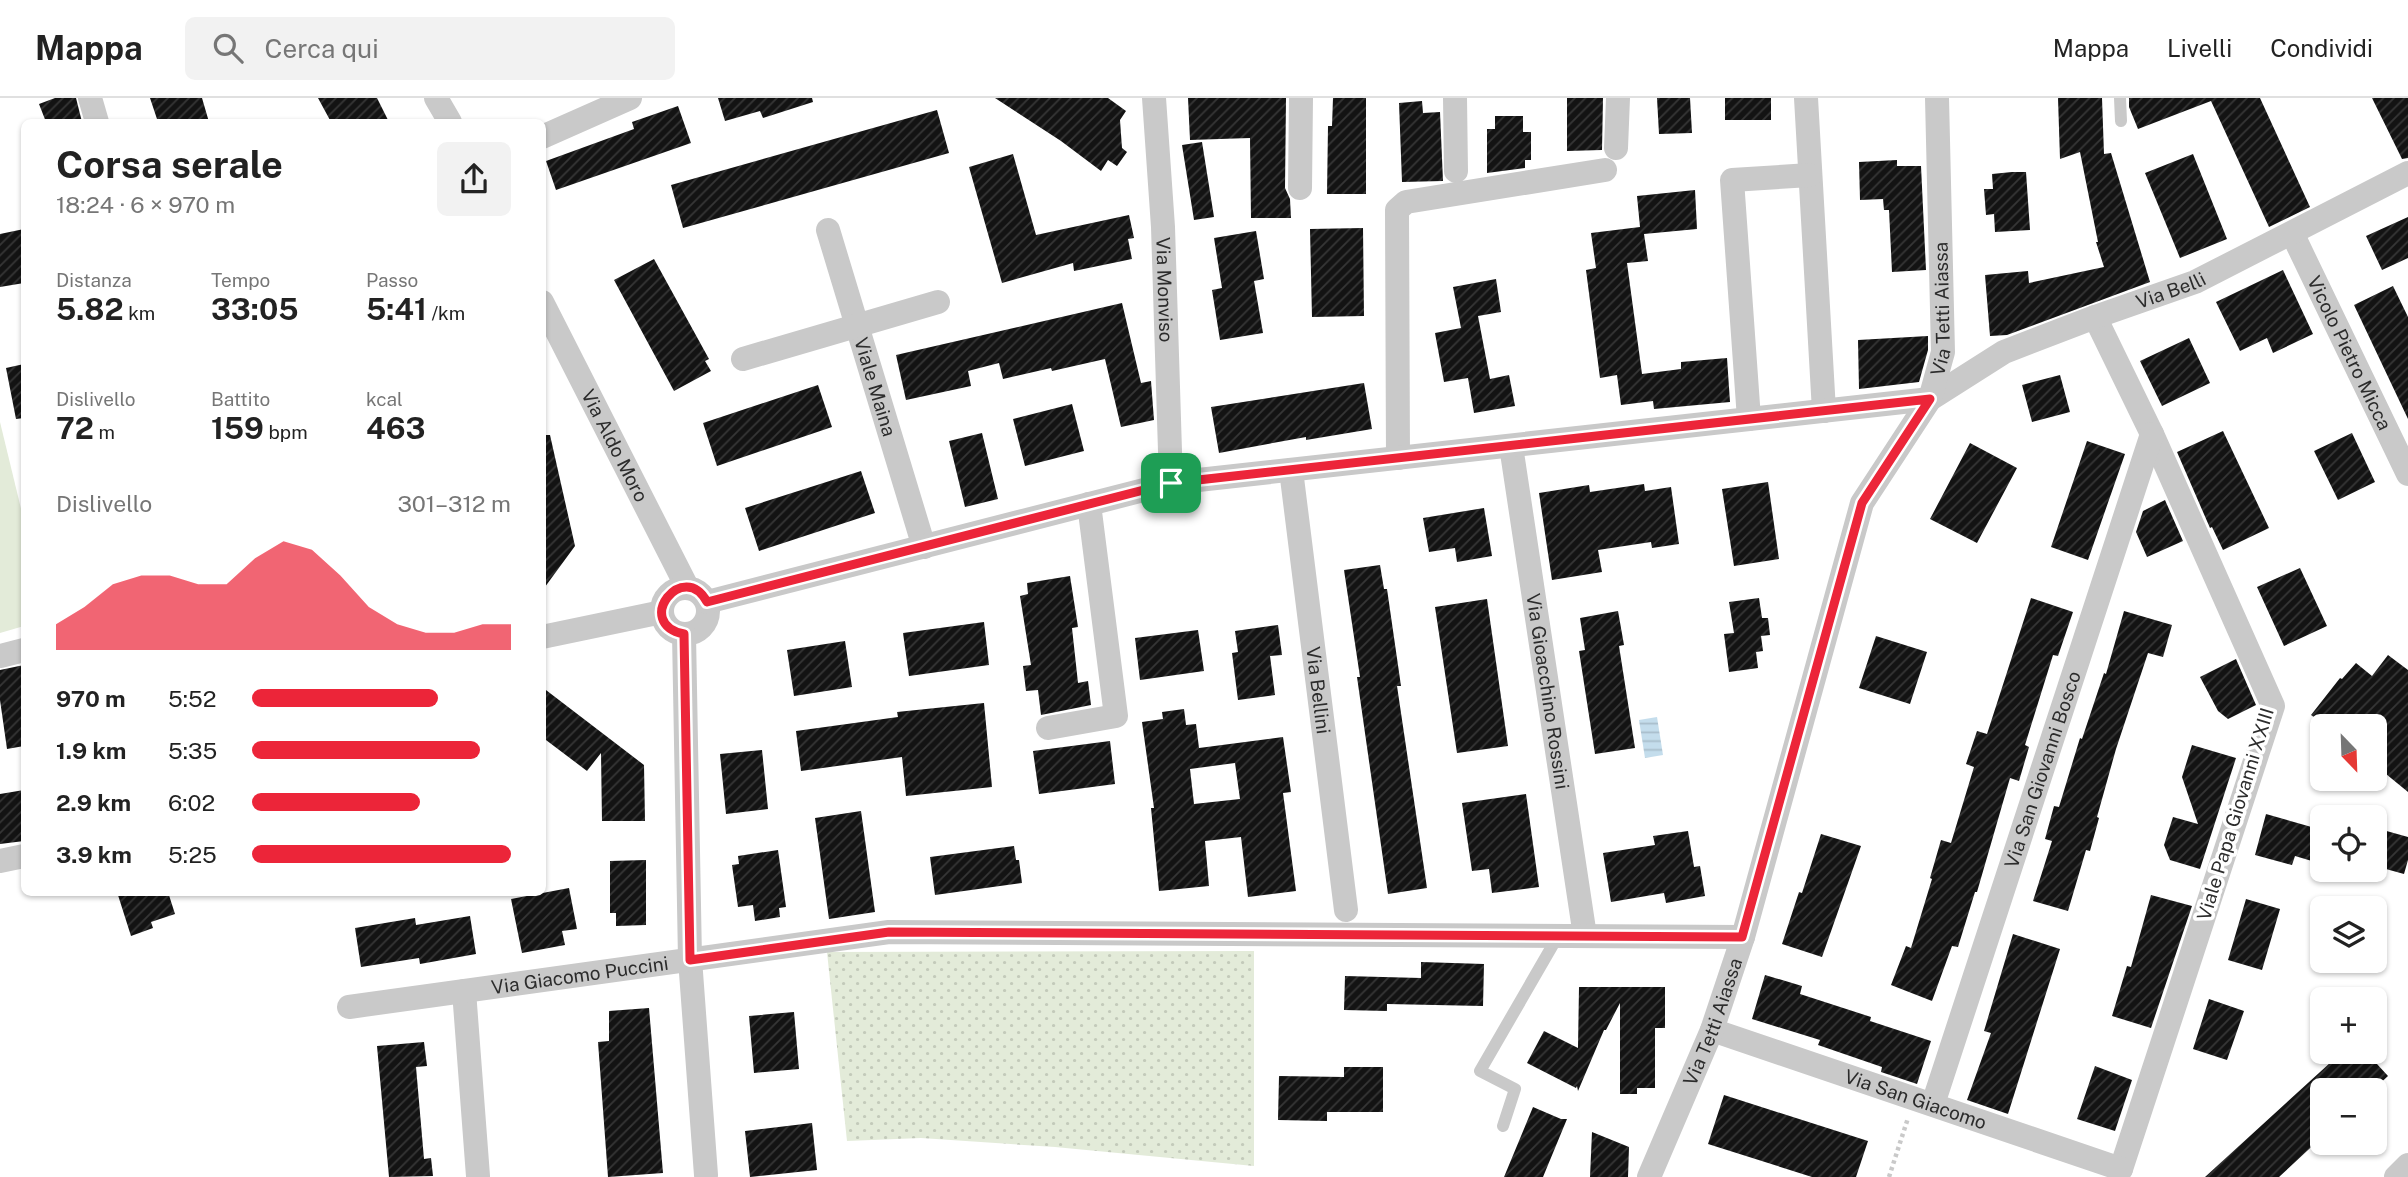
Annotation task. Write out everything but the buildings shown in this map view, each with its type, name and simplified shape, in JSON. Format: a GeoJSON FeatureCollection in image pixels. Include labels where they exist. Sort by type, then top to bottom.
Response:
{"type":"FeatureCollection","features":[{"type":"Feature","properties":{"kind":"street"},"geometry":{"type":"LineString","coordinates":[[90,98],[96,119]]}},
{"type":"Feature","properties":{"kind":"street"},"geometry":{"type":"LineString","coordinates":[[436,98],[448,119]]}},
{"type":"Feature","properties":{"kind":"street"},"geometry":{"type":"LineString","coordinates":[[546,135],[630,98]]}},
{"type":"Feature","properties":{"kind":"street","name":"Via Monviso"},"geometry":{"type":"LineString","coordinates":[[1154,98],[1163,227],[1171,483]]}},
{"type":"Feature","properties":{"kind":"street"},"geometry":{"type":"LineString","coordinates":[[1300,188],[1301,98]]}},
{"type":"Feature","properties":{"kind":"street"},"geometry":{"type":"LineString","coordinates":[[1455,98],[1455,171]]}},
{"type":"Feature","properties":{"kind":"street"},"geometry":{"type":"LineString","coordinates":[[1616,148],[1618,98]]}},
{"type":"Feature","properties":{"kind":"street"},"geometry":{"type":"LineString","coordinates":[[1806,98],[1824,411]]}},
{"type":"Feature","properties":{"kind":"street","name":"Via Tetti Aiassa"},"geometry":{"type":"LineString","coordinates":[[1649,1177],[1712,1030],[1742,937],[1862,503],[1930,399],[1943,352],[1937,98]]}},
{"type":"Feature","properties":{"kind":"street"},"geometry":{"type":"LineString","coordinates":[[1398,458],[1397,210],[1406,202],[1605,170]]}},
{"type":"Feature","properties":{"kind":"street","name":"Via Belli"},"geometry":{"type":"LineString","coordinates":[[1930,399],[2004,352],[2195,282],[2408,173]]}},
{"type":"Feature","properties":{"kind":"street"},"geometry":{"type":"LineString","coordinates":[[1749,419],[1732,180],[1810,175]]}},
{"type":"Feature","properties":{"kind":"street","name":"Viale Maina"},"geometry":{"type":"LineString","coordinates":[[828,230],[924,547]]}},
{"type":"Feature","properties":{"kind":"street","name":"Vicolo Pietro Micca"},"geometry":{"type":"LineString","coordinates":[[2292,233],[2408,474]]}},
{"type":"Feature","properties":{"kind":"street"},"geometry":{"type":"LineString","coordinates":[[743,359],[938,302]]}},
{"type":"Feature","properties":{"kind":"street","name":"Via Aldo Moro"},"geometry":{"type":"LineString","coordinates":[[546,310],[697,595]]}},
{"type":"Feature","properties":{"kind":"street","name":"Viale Papa Giovanni XXIII"},"geometry":{"type":"LineString","coordinates":[[2095,317],[2152,434],[2273,706],[2124,1173]]}},
{"type":"Feature","properties":{"kind":"street"},"geometry":{"type":"LineString","coordinates":[[697,595],[708,617],[704,624],[692,633],[684,634],[671,630],[666,625],[662,612],[663,604],[672,591],[697,595],[924,547],[1171,483],[1930,399]]}},
{"type":"Feature","properties":{"kind":"street","name":"Via San Giovanni Bosco"},"geometry":{"type":"LineString","coordinates":[[1924,1100],[2152,434]]}},
{"type":"Feature","properties":{"kind":"street","name":"Via Gioacchino Rossini"},"geometry":{"type":"LineString","coordinates":[[1511,446],[1586,936]]}},
{"type":"Feature","properties":{"kind":"street","name":"Via Bellini"},"geometry":{"type":"LineString","coordinates":[[1291,470],[1346,910]]}},
{"type":"Feature","properties":{"kind":"street"},"geometry":{"type":"LineString","coordinates":[[1048,728],[1116,716],[1089,505]]}},
{"type":"Feature","properties":{"kind":"street"},"geometry":{"type":"LineString","coordinates":[[546,636],[662,612]]}},
{"type":"Feature","properties":{"kind":"street"},"geometry":{"type":"LineString","coordinates":[[684,634],[690,960],[706,1175]]}},
{"type":"Feature","properties":{"kind":"street"},"geometry":{"type":"LineString","coordinates":[[0,656],[21,651]]}},
{"type":"Feature","properties":{"kind":"street"},"geometry":{"type":"LineString","coordinates":[[0,861],[21,857]]}},
{"type":"Feature","properties":{"kind":"street","name":"Via Giacomo Puccini"},"geometry":{"type":"LineString","coordinates":[[349,1007],[889,932],[1742,937]]}},
{"type":"Feature","properties":{"kind":"street","name":"Via Giacomo Puccini"},"geometry":{"type":"LineString","coordinates":[[464,991],[478,1176]]}},
{"type":"Feature","properties":{"kind":"street","name":"Via San Giacomo"},"geometry":{"type":"LineString","coordinates":[[1712,1030],[1924,1100],[2124,1173]]}},
{"type":"Feature","properties":{"kind":"street"},"geometry":{"type":"LineString","coordinates":[[2396,1177],[2408,1165]]}},
{"type":"Feature","properties":{"kind":"lane"},"geometry":{"type":"LineString","coordinates":[[2120,98],[2120,121]]}},
{"type":"Feature","properties":{"kind":"lane"},"geometry":{"type":"LineString","coordinates":[[1503,1126],[1515,1089],[1480,1071],[1559,936]]}},
{"type":"Feature","properties":{"kind":"path"},"geometry":{"type":"LineString","coordinates":[[1889,1177],[1924,1100]]}},
{"type":"Feature","properties":{"kind":"green space"},"geometry":{"type":"Polygon","coordinates":[[[0,422],[21,509],[21,627],[0,633],[0,422]]]}},
{"type":"Feature","properties":{"kind":"green space"},"geometry":{"type":"Polygon","coordinates":[[[1254,951],[1254,1166],[1055,1147],[921,1138],[847,1141],[827,952],[1254,951]]]}},
{"type":"Feature","properties":{"kind":"water"},"geometry":{"type":"Polygon","coordinates":[[[1657,717],[1663,755],[1645,758],[1639,720],[1657,717]]]}},
{"type":"Feature","properties":{"kind":"route"},"geometry":{"type":"LineString","coordinates":[[1930,399],[1862,503],[1742,937],[889,932],[690,960],[684,634],[671,630],[666,625],[662,612],[666,597],[672,591],[688,587],[699,592],[707,602],[1171,483],[1930,399]]}}]}
